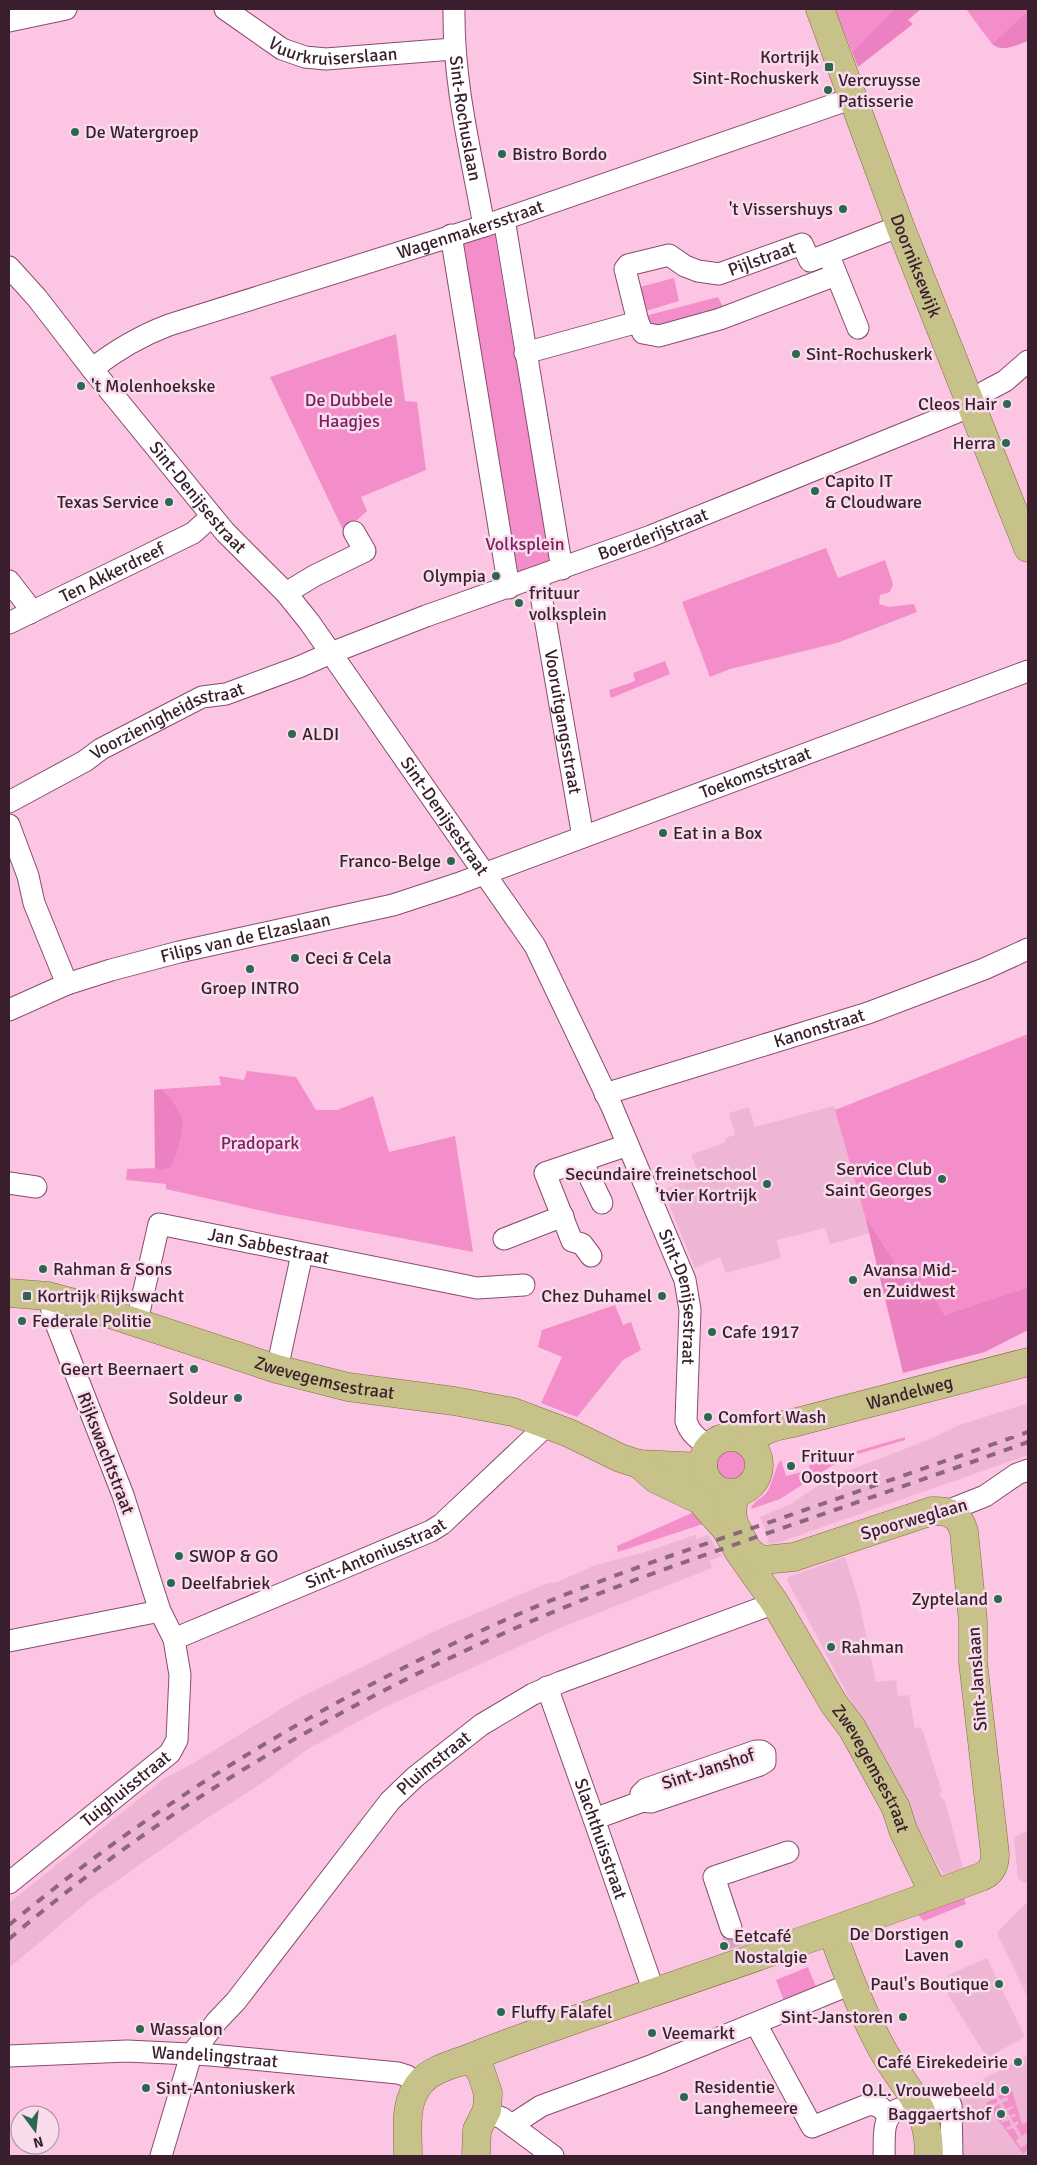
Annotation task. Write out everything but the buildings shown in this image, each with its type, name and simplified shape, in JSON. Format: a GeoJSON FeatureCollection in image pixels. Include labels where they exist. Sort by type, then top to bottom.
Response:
{"type":"FeatureCollection","features":[{"type":"Feature","properties":{"kind":"main road","name":"Doorniksewijk"},"geometry":{"type":"LineString","coordinates":[[820,9],[853,98],[858,117],[900,226],[1028,548]]}},
{"type":"Feature","properties":{"kind":"main road","name":"Zwevegemsestraat"},"geometry":{"type":"LineString","coordinates":[[9,1293],[48,1296],[137,1321],[278,1369],[348,1387],[454,1401],[512,1412],[548,1424],[620,1458],[639,1464],[706,1457]]}},
{"type":"Feature","properties":{"kind":"main road","name":"Wandelweg"},"geometry":{"type":"LineString","coordinates":[[752,1448],[767,1429],[1028,1362]]}},
{"type":"Feature","properties":{"kind":"main road"},"geometry":{"type":"LineString","coordinates":[[724,1438],[740,1438],[752,1448],[760,1467],[756,1480],[747,1489],[728,1493],[716,1490],[707,1480],[706,1457],[724,1438]]}},
{"type":"Feature","properties":{"kind":"main road","name":"Zwevegemsestraat"},"geometry":{"type":"LineString","coordinates":[[639,1464],[656,1479],[700,1500],[725,1528],[739,1552],[775,1603],[834,1704],[852,1728],[896,1808],[903,1830],[934,1894]]}},
{"type":"Feature","properties":{"kind":"main road"},"geometry":{"type":"LineString","coordinates":[[728,1493],[732,1505],[734,1523],[750,1552],[764,1560],[794,1557]]}},
{"type":"Feature","properties":{"kind":"main road","name":"Zwevegemsestraat"},"geometry":{"type":"LineString","coordinates":[[725,1528],[722,1518],[728,1493]]}},
{"type":"Feature","properties":{"kind":"main road","name":"Spoorweglaan"},"geometry":{"type":"LineString","coordinates":[[794,1557],[932,1511],[947,1511]]}},
{"type":"Feature","properties":{"kind":"main road","name":"Sint-Janslaan"},"geometry":{"type":"LineString","coordinates":[[934,1894],[986,1875],[994,1865],[995,1854],[973,1662],[973,1621],[964,1532],[959,1520],[947,1511]]}},
{"type":"Feature","properties":{"kind":"main road","name":"Zwevegemsestraat"},"geometry":{"type":"LineString","coordinates":[[794,1557],[777,1569],[774,1578],[777,1588],[793,1617],[801,1647]]}},
{"type":"Feature","properties":{"kind":"main road"},"geometry":{"type":"LineString","coordinates":[[408,2156],[408,2112],[416,2088],[429,2075],[458,2062],[654,1992],[736,1945],[832,1932],[934,1894]]}},
{"type":"Feature","properties":{"kind":"main road"},"geometry":{"type":"LineString","coordinates":[[832,1932],[851,1984],[881,2048],[914,2097],[928,2133],[929,2156]]}},
{"type":"Feature","properties":{"kind":"main road"},"geometry":{"type":"LineString","coordinates":[[458,2062],[472,2062],[480,2070],[488,2093],[486,2112],[477,2130],[476,2156]]}},
{"type":"Feature","properties":{"kind":"street"},"geometry":{"type":"LineString","coordinates":[[9,21],[66,9]]}},
{"type":"Feature","properties":{"kind":"street","name":"Vuurkruiserslaan"},"geometry":{"type":"LineString","coordinates":[[225,9],[282,49],[305,57],[326,59],[453,49]]}},
{"type":"Feature","properties":{"kind":"street","name":"Sint-Rochuslaan"},"geometry":{"type":"LineString","coordinates":[[454,9],[453,49],[462,111],[484,226]]}},
{"type":"Feature","properties":{"kind":"street","name":"Wagenmakersstraat"},"geometry":{"type":"LineString","coordinates":[[92,369],[126,344],[169,325],[484,226],[853,98]]}},
{"type":"Feature","properties":{"kind":"street"},"geometry":{"type":"LineString","coordinates":[[504,219],[562,569]]}},
{"type":"Feature","properties":{"kind":"street","name":"Pijlstraat"},"geometry":{"type":"LineString","coordinates":[[638,322],[625,269],[628,265],[669,255],[698,272],[719,274],[802,244],[810,261],[900,226]]}},
{"type":"Feature","properties":{"kind":"street"},"geometry":{"type":"LineString","coordinates":[[451,235],[509,588]]}},
{"type":"Feature","properties":{"kind":"street"},"geometry":{"type":"LineString","coordinates":[[829,254],[858,328]]}},
{"type":"Feature","properties":{"kind":"street","name":"Sint-Denijsestraat"},"geometry":{"type":"LineString","coordinates":[[9,267],[37,298],[92,369],[212,516],[286,593],[331,652],[535,946],[628,1145],[688,1290],[690,1310],[686,1421],[706,1457]]}},
{"type":"Feature","properties":{"kind":"street"},"geometry":{"type":"LineString","coordinates":[[525,353],[638,322],[643,333],[659,336],[720,319],[836,275]]}},
{"type":"Feature","properties":{"kind":"street"},"geometry":{"type":"LineString","coordinates":[[971,406],[986,391],[1005,381],[1028,361]]}},
{"type":"Feature","properties":{"kind":"street","name":"Boerderijstraat"},"geometry":{"type":"LineString","coordinates":[[331,652],[651,536],[971,406]]}},
{"type":"Feature","properties":{"kind":"street","name":"Ten Akkerdreef"},"geometry":{"type":"LineString","coordinates":[[9,623],[193,533],[212,516]]}},
{"type":"Feature","properties":{"kind":"street"},"geometry":{"type":"LineString","coordinates":[[286,593],[314,576],[365,551],[354,532]]}},
{"type":"Feature","properties":{"kind":"street","name":"Vooruitgangsstraat"},"geometry":{"type":"LineString","coordinates":[[538,578],[583,837]]}},
{"type":"Feature","properties":{"kind":"street"},"geometry":{"type":"LineString","coordinates":[[9,581],[26,603],[30,613]]}},
{"type":"Feature","properties":{"kind":"street","name":"Voorzienigheidsstraat"},"geometry":{"type":"LineString","coordinates":[[9,802],[85,761],[101,749],[202,697],[226,694],[299,667],[331,652]]}},
{"type":"Feature","properties":{"kind":"street","name":"Toekomststraat"},"geometry":{"type":"LineString","coordinates":[[483,873],[1028,671]]}},
{"type":"Feature","properties":{"kind":"street"},"geometry":{"type":"LineString","coordinates":[[9,825],[28,876],[34,904],[67,984]]}},
{"type":"Feature","properties":{"kind":"street","name":"Filips van de Elzaslaan"},"geometry":{"type":"LineString","coordinates":[[9,1010],[67,984],[111,970],[179,952],[394,905],[458,884],[483,873]]}},
{"type":"Feature","properties":{"kind":"street","name":"Kanonstraat"},"geometry":{"type":"LineString","coordinates":[[605,1094],[868,1013],[984,969],[1028,949]]}},
{"type":"Feature","properties":{"kind":"street"},"geometry":{"type":"LineString","coordinates":[[591,1256],[582,1244],[572,1241],[545,1173],[628,1145]]}},
{"type":"Feature","properties":{"kind":"street"},"geometry":{"type":"LineString","coordinates":[[582,1161],[602,1203]]}},
{"type":"Feature","properties":{"kind":"street"},"geometry":{"type":"LineString","coordinates":[[9,1183],[36,1188]]}},
{"type":"Feature","properties":{"kind":"street"},"geometry":{"type":"LineString","coordinates":[[504,1239],[563,1216]]}},
{"type":"Feature","properties":{"kind":"street","name":"Jan Sabbestraat"},"geometry":{"type":"LineString","coordinates":[[137,1321],[159,1224],[477,1288],[524,1285]]}},
{"type":"Feature","properties":{"kind":"street"},"geometry":{"type":"LineString","coordinates":[[278,1369],[302,1254]]}},
{"type":"Feature","properties":{"kind":"street","name":"Rijkswachtstraat"},"geometry":{"type":"LineString","coordinates":[[48,1296],[123,1495],[160,1611]]}},
{"type":"Feature","properties":{"kind":"street","name":"Sint-Antoniusstraat"},"geometry":{"type":"LineString","coordinates":[[174,1639],[431,1531],[442,1524],[548,1424]]}},
{"type":"Feature","properties":{"kind":"street","name":"Spoorweglaan"},"geometry":{"type":"LineString","coordinates":[[947,1511],[985,1496],[1017,1474],[1028,1470]]}},
{"type":"Feature","properties":{"kind":"street","name":"Pluimstraat"},"geometry":{"type":"LineString","coordinates":[[190,2055],[242,1993],[390,1801],[415,1777],[481,1724],[546,1687],[775,1603]]}},
{"type":"Feature","properties":{"kind":"street"},"geometry":{"type":"LineString","coordinates":[[9,1641],[160,1611]]}},
{"type":"Feature","properties":{"kind":"street","name":"Tuighuisstraat"},"geometry":{"type":"LineString","coordinates":[[9,1883],[170,1753],[178,1740],[180,1675],[174,1639],[160,1611]]}},
{"type":"Feature","properties":{"kind":"street","name":"Slachthuisstraat"},"geometry":{"type":"LineString","coordinates":[[546,1687],[654,1992]]}},
{"type":"Feature","properties":{"kind":"street","name":"Sint-Janshof"},"geometry":{"type":"LineString","coordinates":[[594,1819],[643,1801],[649,1803],[760,1765],[765,1762],[765,1754],[759,1750],[646,1789],[641,1794],[643,1801]]}},
{"type":"Feature","properties":{"kind":"street"},"geometry":{"type":"LineString","coordinates":[[736,1945],[714,1877],[788,1852]]}},
{"type":"Feature","properties":{"kind":"street"},"geometry":{"type":"LineString","coordinates":[[514,2127],[518,2121],[541,2106],[756,2024],[851,1984]]}},
{"type":"Feature","properties":{"kind":"street"},"geometry":{"type":"LineString","coordinates":[[756,2024],[812,2127],[870,2104],[880,2107],[889,2116]]}},
{"type":"Feature","properties":{"kind":"street","name":"Wandelingstraat"},"geometry":{"type":"LineString","coordinates":[[9,2056],[128,2051],[190,2055],[398,2073],[407,2076],[416,2088]]}},
{"type":"Feature","properties":{"kind":"street"},"geometry":{"type":"LineString","coordinates":[[161,2156],[190,2055]]}},
{"type":"Feature","properties":{"kind":"street"},"geometry":{"type":"LineString","coordinates":[[884,2156],[885,2125],[889,2116],[914,2097],[951,2105],[952,2156]]}},
{"type":"Feature","properties":{"kind":"street"},"geometry":{"type":"LineString","coordinates":[[486,2112],[498,2116],[554,2156]]}},
{"type":"Feature","properties":{"kind":"shaded area"},"geometry":{"type":"Polygon","coordinates":[[[894,9],[921,9],[908,20],[913,24],[858,67],[852,52],[894,9]]]}},
{"type":"Feature","properties":{"kind":"shaded area"},"geometry":{"type":"Polygon","coordinates":[[[1025,9],[1028,9],[1028,41],[1006,48],[996,47],[992,44],[1026,12],[1025,9]]]}},
{"type":"Feature","properties":{"kind":"shaded area"},"geometry":{"type":"Polygon","coordinates":[[[162,1089],[177,1107],[181,1116],[182,1131],[171,1167],[159,1170],[155,1168],[154,1090],[162,1089]]]}},
{"type":"Feature","properties":{"kind":"shaded area","name":"Secundaire freinetschool 'tvier Kortrijk"},"geometry":{"type":"Polygon","coordinates":[[[834,1106],[871,1233],[830,1244],[825,1228],[777,1240],[781,1258],[726,1273],[720,1257],[695,1268],[663,1190],[699,1175],[691,1155],[726,1142],[725,1138],[735,1135],[729,1113],[749,1107],[755,1127],[834,1106]]]}},
{"type":"Feature","properties":{"kind":"shaded area"},"geometry":{"type":"Polygon","coordinates":[[[865,1216],[921,1303],[935,1299],[944,1315],[1028,1287],[1028,1330],[985,1352],[903,1373],[865,1216]]]}},
{"type":"Feature","properties":{"kind":"shaded area"},"geometry":{"type":"Polygon","coordinates":[[[1028,1403],[1028,1455],[777,1543],[770,1544],[767,1541],[769,1540],[760,1517],[791,1504],[829,1478],[928,1440],[957,1426],[1028,1403]]]}},
{"type":"Feature","properties":{"kind":"shaded area"},"geometry":{"type":"Polygon","coordinates":[[[695,1535],[697,1539],[708,1535],[722,1556],[710,1561],[712,1568],[560,1628],[383,1708],[308,1749],[262,1783],[195,1826],[92,1898],[9,1968],[9,1903],[165,1778],[192,1764],[299,1698],[437,1630],[545,1584],[557,1582],[593,1566],[645,1552],[695,1535]]]}},
{"type":"Feature","properties":{"kind":"shaded area"},"geometry":{"type":"Polygon","coordinates":[[[845,1557],[858,1598],[876,1682],[896,1680],[898,1696],[909,1695],[915,1729],[918,1727],[922,1729],[942,1792],[939,1794],[945,1802],[963,1868],[945,1874],[942,1873],[787,1580],[788,1577],[845,1557]]]}},
{"type":"Feature","properties":{"kind":"shaded area"},"geometry":{"type":"Polygon","coordinates":[[[1028,1830],[1028,1881],[1025,1883],[1018,1878],[1014,1837],[1028,1830]]]}},
{"type":"Feature","properties":{"kind":"shaded area"},"geometry":{"type":"Polygon","coordinates":[[[1028,1901],[1028,1998],[997,1933],[1028,1901]]]}},
{"type":"Feature","properties":{"kind":"shaded area"},"geometry":{"type":"Polygon","coordinates":[[[987,1958],[1024,2035],[1023,2038],[989,2057],[986,2056],[948,1995],[948,1975],[987,1958]]]}},
{"type":"Feature","properties":{"kind":"shaded area"},"geometry":{"type":"Polygon","coordinates":[[[1028,2055],[1028,2156],[963,2156],[963,2090],[1028,2055]]]}},
{"type":"Feature","properties":{"kind":"green space"},"geometry":{"type":"Polygon","coordinates":[[[835,9],[894,9],[852,52],[835,9]]]}},
{"type":"Feature","properties":{"kind":"green space"},"geometry":{"type":"Polygon","coordinates":[[[966,9],[1025,9],[1026,12],[992,44],[966,9]]]}},
{"type":"Feature","properties":{"kind":"green space","name":"Volksplein"},"geometry":{"type":"Polygon","coordinates":[[[494,231],[550,561],[508,577],[453,244],[494,231]]]}},
{"type":"Feature","properties":{"kind":"green space"},"geometry":{"type":"Polygon","coordinates":[[[674,278],[679,301],[646,311],[640,287],[674,278]]]}},
{"type":"Feature","properties":{"kind":"green space"},"geometry":{"type":"Polygon","coordinates":[[[718,297],[723,307],[653,329],[645,316],[718,297]]]}},
{"type":"Feature","properties":{"kind":"green space","name":"De Dubbele Haagjes"},"geometry":{"type":"Polygon","coordinates":[[[396,334],[405,401],[417,402],[426,470],[361,497],[367,511],[344,532],[270,377],[396,334]]]}},
{"type":"Feature","properties":{"kind":"green space"},"geometry":{"type":"Polygon","coordinates":[[[826,548],[838,578],[885,560],[893,584],[890,592],[880,595],[879,604],[889,607],[914,604],[917,612],[837,643],[730,669],[710,677],[682,602],[826,548]]]}},
{"type":"Feature","properties":{"kind":"green space"},"geometry":{"type":"Polygon","coordinates":[[[665,661],[670,674],[611,698],[609,690],[633,682],[635,680],[633,673],[665,661]]]}},
{"type":"Feature","properties":{"kind":"green space","name":"Service Club Saint Georges"},"geometry":{"type":"Polygon","coordinates":[[[1028,1034],[1028,1287],[944,1315],[921,1303],[865,1216],[835,1110],[1028,1034]]]}},
{"type":"Feature","properties":{"kind":"green space","name":"Pradopark"},"geometry":{"type":"Polygon","coordinates":[[[247,1071],[296,1077],[316,1110],[337,1110],[373,1096],[389,1152],[455,1136],[473,1252],[276,1214],[166,1189],[166,1184],[126,1180],[127,1169],[155,1168],[159,1170],[174,1160],[180,1139],[181,1122],[176,1106],[162,1089],[221,1085],[219,1076],[244,1080],[247,1071]]]}},
{"type":"Feature","properties":{"kind":"green space"},"geometry":{"type":"Polygon","coordinates":[[[615,1305],[623,1325],[631,1322],[641,1350],[623,1360],[577,1417],[541,1403],[562,1357],[538,1347],[542,1330],[615,1305]]]}},
{"type":"Feature","properties":{"kind":"green space"},"geometry":{"type":"Polygon","coordinates":[[[905,1437],[905,1440],[844,1458],[780,1499],[751,1509],[767,1492],[781,1460],[786,1476],[810,1470],[809,1465],[905,1437]]]}},
{"type":"Feature","properties":{"kind":"green space"},"geometry":{"type":"Polygon","coordinates":[[[731,1447],[743,1452],[748,1464],[743,1476],[731,1481],[719,1476],[714,1464],[719,1452],[731,1447]]]}},
{"type":"Feature","properties":{"kind":"green space"},"geometry":{"type":"Polygon","coordinates":[[[692,1513],[703,1524],[618,1552],[617,1546],[692,1513]]]}},
{"type":"Feature","properties":{"kind":"green space"},"geometry":{"type":"Polygon","coordinates":[[[963,1895],[966,1904],[924,1921],[915,1912],[963,1895]]]}},
{"type":"Feature","properties":{"kind":"green space"},"geometry":{"type":"Polygon","coordinates":[[[808,1967],[817,1989],[784,2001],[776,1980],[808,1967]]]}},
{"type":"Feature","properties":{"kind":"green space"},"geometry":{"type":"Polygon","coordinates":[[[1012,2091],[1022,2124],[1028,2122],[1028,2132],[1022,2136],[1016,2126],[1019,2123],[1018,2121],[1014,2123],[1011,2118],[1016,2116],[1015,2113],[1010,2116],[1007,2111],[1013,2108],[1012,2106],[1006,2109],[1002,2103],[1008,2100],[1007,2097],[1000,2100],[998,2096],[1012,2091]]]}},
{"type":"Feature","properties":{"kind":"green space"},"geometry":{"type":"Polygon","coordinates":[[[996,2098],[998,2102],[991,2105],[993,2108],[999,2104],[1003,2110],[996,2114],[998,2116],[1004,2113],[1007,2117],[1001,2121],[1002,2123],[1009,2120],[1011,2125],[1006,2128],[1008,2130],[1013,2128],[1019,2138],[1016,2141],[1021,2148],[1028,2143],[1028,2150],[1023,2154],[986,2103],[996,2098]]]}},
{"type":"Feature","properties":{"kind":"tunnel"},"geometry":{"type":"LineString","coordinates":[[731,1928],[737,1947]]}},
{"type":"Feature","properties":{"kind":"railway"},"geometry":{"type":"LineString","coordinates":[[9,1925],[134,1829],[199,1785],[266,1743],[334,1704],[404,1668],[547,1602],[604,1580],[1028,1432]]}},
{"type":"Feature","properties":{"kind":"railway"},"geometry":{"type":"LineString","coordinates":[[9,1939],[135,1841],[201,1797],[337,1715],[408,1678],[480,1644],[606,1591],[1028,1442]]}},
{"type":"Feature","properties":{"kind":"place","name":"Kortrijk Sint-Rochuskerk"},"geometry":{"type":"Point","coordinates":[829,67]}},
{"type":"Feature","properties":{"kind":"place","name":"Vercruysse Patisserie"},"geometry":{"type":"Point","coordinates":[828,90]}},
{"type":"Feature","properties":{"kind":"place","name":"De Watergroep"},"geometry":{"type":"Point","coordinates":[75,132]}},
{"type":"Feature","properties":{"kind":"place","name":"Bistro Bordo"},"geometry":{"type":"Point","coordinates":[502,154]}},
{"type":"Feature","properties":{"kind":"place","name":"'t Vissershuys"},"geometry":{"type":"Point","coordinates":[843,209]}},
{"type":"Feature","properties":{"kind":"place","name":"Sint-Rochuskerk"},"geometry":{"type":"Point","coordinates":[796,354]}},
{"type":"Feature","properties":{"kind":"place","name":"'t Molenhoekske"},"geometry":{"type":"Point","coordinates":[81,386]}},
{"type":"Feature","properties":{"kind":"place","name":"Cleos Hair"},"geometry":{"type":"Point","coordinates":[1007,404]}},
{"type":"Feature","properties":{"kind":"place","name":"Herra"},"geometry":{"type":"Point","coordinates":[1006,443]}},
{"type":"Feature","properties":{"kind":"place","name":"Capito IT & Cloudware"},"geometry":{"type":"Point","coordinates":[815,491]}},
{"type":"Feature","properties":{"kind":"place","name":"Texas Service"},"geometry":{"type":"Point","coordinates":[169,502]}},
{"type":"Feature","properties":{"kind":"place","name":"Olympia"},"geometry":{"type":"Point","coordinates":[496,576]}},
{"type":"Feature","properties":{"kind":"place","name":"frituur volksplein"},"geometry":{"type":"Point","coordinates":[519,603]}},
{"type":"Feature","properties":{"kind":"place","name":"ALDI"},"geometry":{"type":"Point","coordinates":[292,734]}},
{"type":"Feature","properties":{"kind":"place","name":"Eat in a Box"},"geometry":{"type":"Point","coordinates":[663,833]}},
{"type":"Feature","properties":{"kind":"place","name":"Franco-Belge"},"geometry":{"type":"Point","coordinates":[451,861]}},
{"type":"Feature","properties":{"kind":"place","name":"Ceci & Cela"},"geometry":{"type":"Point","coordinates":[295,958]}},
{"type":"Feature","properties":{"kind":"place","name":"Groep INTRO"},"geometry":{"type":"Point","coordinates":[250,969]}},
{"type":"Feature","properties":{"kind":"place","name":"Service Club Saint Georges"},"geometry":{"type":"Point","coordinates":[942,1179]}},
{"type":"Feature","properties":{"kind":"place","name":"Secundaire freinetschool 'tvier Kortrijk"},"geometry":{"type":"Point","coordinates":[767,1184]}},
{"type":"Feature","properties":{"kind":"place","name":"Rahman & Sons"},"geometry":{"type":"Point","coordinates":[43,1269]}},
{"type":"Feature","properties":{"kind":"place","name":"Avansa Mid- en Zuidwest"},"geometry":{"type":"Point","coordinates":[853,1280]}},
{"type":"Feature","properties":{"kind":"place","name":"Kortrijk Rijkswacht"},"geometry":{"type":"Point","coordinates":[27,1296]}},
{"type":"Feature","properties":{"kind":"place","name":"Chez Duhamel"},"geometry":{"type":"Point","coordinates":[662,1296]}},
{"type":"Feature","properties":{"kind":"place","name":"Federale Politie"},"geometry":{"type":"Point","coordinates":[22,1321]}},
{"type":"Feature","properties":{"kind":"place","name":"Cafe 1917"},"geometry":{"type":"Point","coordinates":[712,1332]}},
{"type":"Feature","properties":{"kind":"place","name":"Geert Beernaert"},"geometry":{"type":"Point","coordinates":[194,1369]}},
{"type":"Feature","properties":{"kind":"place","name":"Soldeur"},"geometry":{"type":"Point","coordinates":[238,1398]}},
{"type":"Feature","properties":{"kind":"place","name":"Comfort Wash"},"geometry":{"type":"Point","coordinates":[708,1417]}},
{"type":"Feature","properties":{"kind":"place","name":"Frituur Oostpoort"},"geometry":{"type":"Point","coordinates":[791,1466]}},
{"type":"Feature","properties":{"kind":"place","name":"SWOP & GO"},"geometry":{"type":"Point","coordinates":[179,1556]}},
{"type":"Feature","properties":{"kind":"place","name":"Deelfabriek"},"geometry":{"type":"Point","coordinates":[171,1583]}},
{"type":"Feature","properties":{"kind":"place","name":"Zypteland"},"geometry":{"type":"Point","coordinates":[998,1599]}},
{"type":"Feature","properties":{"kind":"place","name":"Rahman"},"geometry":{"type":"Point","coordinates":[831,1647]}},
{"type":"Feature","properties":{"kind":"place","name":"De Dorstigen Laven"},"geometry":{"type":"Point","coordinates":[959,1944]}},
{"type":"Feature","properties":{"kind":"place","name":"Eetcafé Nostalgie"},"geometry":{"type":"Point","coordinates":[724,1946]}},
{"type":"Feature","properties":{"kind":"place","name":"Paul's Boutique"},"geometry":{"type":"Point","coordinates":[999,1984]}},
{"type":"Feature","properties":{"kind":"place","name":"Fluffy Falafel"},"geometry":{"type":"Point","coordinates":[501,2012]}},
{"type":"Feature","properties":{"kind":"place","name":"Sint-Janstoren"},"geometry":{"type":"Point","coordinates":[903,2017]}},
{"type":"Feature","properties":{"kind":"place","name":"Wassalon"},"geometry":{"type":"Point","coordinates":[140,2029]}},
{"type":"Feature","properties":{"kind":"place","name":"Veemarkt"},"geometry":{"type":"Point","coordinates":[652,2033]}},
{"type":"Feature","properties":{"kind":"place","name":"Café Eirekedeirie"},"geometry":{"type":"Point","coordinates":[1018,2062]}},
{"type":"Feature","properties":{"kind":"place","name":"Sint-Antoniuskerk"},"geometry":{"type":"Point","coordinates":[146,2088]}},
{"type":"Feature","properties":{"kind":"place","name":"O.L. Vrouwebeeld"},"geometry":{"type":"Point","coordinates":[1005,2090]}},
{"type":"Feature","properties":{"kind":"place","name":"Residentie Langhemeere"},"geometry":{"type":"Point","coordinates":[684,2097]}},
{"type":"Feature","properties":{"kind":"place","name":"Baggaertshof"},"geometry":{"type":"Point","coordinates":[1001,2114]}}]}
